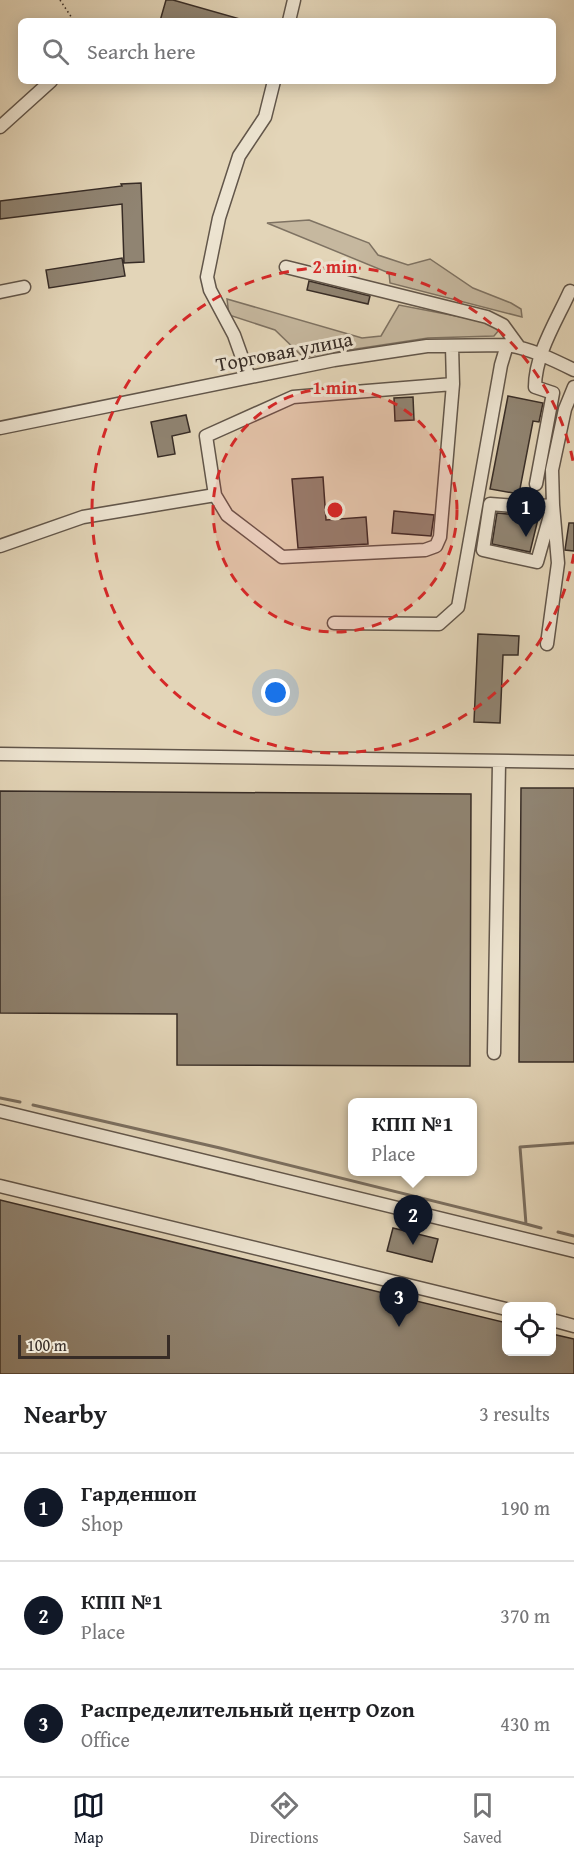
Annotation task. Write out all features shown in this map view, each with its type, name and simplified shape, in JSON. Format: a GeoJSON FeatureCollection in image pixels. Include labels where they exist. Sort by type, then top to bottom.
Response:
{"type":"FeatureCollection","features":[{"type":"Feature","properties":{"kind":"street"},"geometry":{"type":"LineString","coordinates":[[290,18],[294,0]]}},
{"type":"Feature","properties":{"kind":"street"},"geometry":{"type":"LineString","coordinates":[[0,127],[48,84]]}},
{"type":"Feature","properties":{"kind":"street"},"geometry":{"type":"LineString","coordinates":[[249,377],[234,335],[210,290],[207,277],[219,218],[239,156],[265,117],[273,84]]}},
{"type":"Feature","properties":{"kind":"street"},"geometry":{"type":"LineString","coordinates":[[286,267],[487,317],[503,325],[513,346],[501,365],[458,607],[439,624],[334,623]]}},
{"type":"Feature","properties":{"kind":"street"},"geometry":{"type":"LineString","coordinates":[[0,291],[24,287]]}},
{"type":"Feature","properties":{"kind":"street"},"geometry":{"type":"LineString","coordinates":[[536,484],[553,393],[535,387],[535,377],[541,354],[570,291]]}},
{"type":"Feature","properties":{"kind":"street","name":"Торговая улица"},"geometry":{"type":"LineString","coordinates":[[0,428],[334,360],[427,346],[513,346],[541,354],[574,370]]}},
{"type":"Feature","properties":{"kind":"street"},"geometry":{"type":"LineString","coordinates":[[452,346],[453,384],[440,537],[436,546],[425,550],[282,558],[227,515],[216,495],[206,436],[293,397],[453,384]]}},
{"type":"Feature","properties":{"kind":"street"},"geometry":{"type":"LineString","coordinates":[[547,644],[558,563],[552,470],[565,408],[574,387]]}},
{"type":"Feature","properties":{"kind":"street"},"geometry":{"type":"LineString","coordinates":[[0,546],[84,517],[216,495]]}},
{"type":"Feature","properties":{"kind":"street"},"geometry":{"type":"LineString","coordinates":[[490,504],[527,507],[553,505],[537,562],[483,550],[490,504]]}},
{"type":"Feature","properties":{"kind":"street"},"geometry":{"type":"LineString","coordinates":[[0,754],[499,763],[574,762]]}},
{"type":"Feature","properties":{"kind":"street"},"geometry":{"type":"LineString","coordinates":[[494,1053],[499,763]]}},
{"type":"Feature","properties":{"kind":"street"},"geometry":{"type":"LineString","coordinates":[[0,1111],[574,1251]]}},
{"type":"Feature","properties":{"kind":"street"},"geometry":{"type":"LineString","coordinates":[[0,1186],[502,1308]]}},
{"type":"Feature","properties":{"kind":"street"},"geometry":{"type":"LineString","coordinates":[[556,1321],[574,1326]]}},
{"type":"Feature","properties":{"kind":"path"},"geometry":{"type":"LineString","coordinates":[[60,0],[72,18]]}},
{"type":"Feature","properties":{"kind":"shaded area"},"geometry":{"type":"Polygon","coordinates":[[[309,220],[369,243],[378,255],[408,265],[430,259],[473,288],[521,309],[522,317],[390,283],[389,273],[267,223],[309,220]]]}},
{"type":"Feature","properties":{"kind":"shaded area"},"geometry":{"type":"Polygon","coordinates":[[[227,299],[362,338],[381,336],[399,305],[487,322],[499,330],[494,336],[428,338],[303,357],[275,330],[229,315],[227,299]]]}},
{"type":"Feature","properties":{"kind":"building"},"geometry":{"type":"Polygon","coordinates":[[[166,0],[173,0],[236,18],[161,18],[166,0]]]}},
{"type":"Feature","properties":{"kind":"building"},"geometry":{"type":"Polygon","coordinates":[[[141,183],[144,262],[124,263],[122,204],[0,219],[0,201],[141,183]]]}},
{"type":"Feature","properties":{"kind":"building"},"geometry":{"type":"Polygon","coordinates":[[[122,258],[125,276],[49,288],[46,270],[122,258]]]}},
{"type":"Feature","properties":{"kind":"building"},"geometry":{"type":"Polygon","coordinates":[[[309,281],[370,296],[368,304],[307,290],[309,281]]]}},
{"type":"Feature","properties":{"kind":"building"},"geometry":{"type":"Polygon","coordinates":[[[508,396],[543,403],[539,422],[533,421],[519,494],[490,489],[508,396]]]}},
{"type":"Feature","properties":{"kind":"building"},"geometry":{"type":"Polygon","coordinates":[[[413,397],[414,420],[395,421],[394,398],[413,397]]]}},
{"type":"Feature","properties":{"kind":"building"},"geometry":{"type":"Polygon","coordinates":[[[186,415],[190,432],[172,436],[175,454],[158,457],[151,422],[186,415]]]}},
{"type":"Feature","properties":{"kind":"building"},"geometry":{"type":"Polygon","coordinates":[[[323,477],[326,520],[366,517],[368,544],[298,548],[292,479],[323,477]]]}},
{"type":"Feature","properties":{"kind":"building"},"geometry":{"type":"Polygon","coordinates":[[[394,511],[434,515],[431,536],[392,533],[394,511]]]}},
{"type":"Feature","properties":{"kind":"building"},"geometry":{"type":"Polygon","coordinates":[[[497,513],[538,519],[530,552],[492,544],[497,513]]]}},
{"type":"Feature","properties":{"kind":"building"},"geometry":{"type":"Polygon","coordinates":[[[569,523],[574,523],[574,551],[565,550],[569,523]]]}},
{"type":"Feature","properties":{"kind":"building"},"geometry":{"type":"Polygon","coordinates":[[[478,634],[519,636],[518,655],[503,655],[500,723],[474,722],[478,634]]]}},
{"type":"Feature","properties":{"kind":"building"},"geometry":{"type":"Polygon","coordinates":[[[521,788],[574,788],[574,1062],[519,1062],[521,788]]]}},
{"type":"Feature","properties":{"kind":"building"},"geometry":{"type":"Polygon","coordinates":[[[0,791],[471,794],[470,1066],[177,1065],[177,1014],[0,1013],[0,791]]]}},
{"type":"Feature","properties":{"kind":"building"},"geometry":{"type":"Polygon","coordinates":[[[0,1200],[502,1322],[502,1356],[556,1356],[556,1335],[574,1339],[574,1374],[0,1374],[0,1200]]]}},
{"type":"Feature","properties":{"kind":"building"},"geometry":{"type":"Polygon","coordinates":[[[393,1228],[438,1239],[432,1262],[387,1251],[393,1228]]]}},
{"type":"Feature","properties":{"kind":"waterway"},"geometry":{"type":"LineString","coordinates":[[0,1098],[20,1102]]}},
{"type":"Feature","properties":{"kind":"waterway"},"geometry":{"type":"LineString","coordinates":[[33,1105],[220,1148],[526,1224],[520,1147],[574,1143]]}},
{"type":"Feature","properties":{"kind":"waterway"},"geometry":{"type":"LineString","coordinates":[[526,1224],[541,1228]]}},
{"type":"Feature","properties":{"kind":"waterway"},"geometry":{"type":"LineString","coordinates":[[558,1232],[574,1236]]}},
{"type":"Feature","properties":{"kind":"place","name":"Гарденшоп"},"geometry":{"type":"Point","coordinates":[526,537]}},
{"type":"Feature","properties":{"kind":"place","name":"КПП №1"},"geometry":{"type":"Point","coordinates":[413,1245]}},
{"type":"Feature","properties":{"kind":"place","name":"Распределительный центр Ozon"},"geometry":{"type":"Point","coordinates":[399,1327]}}]}
